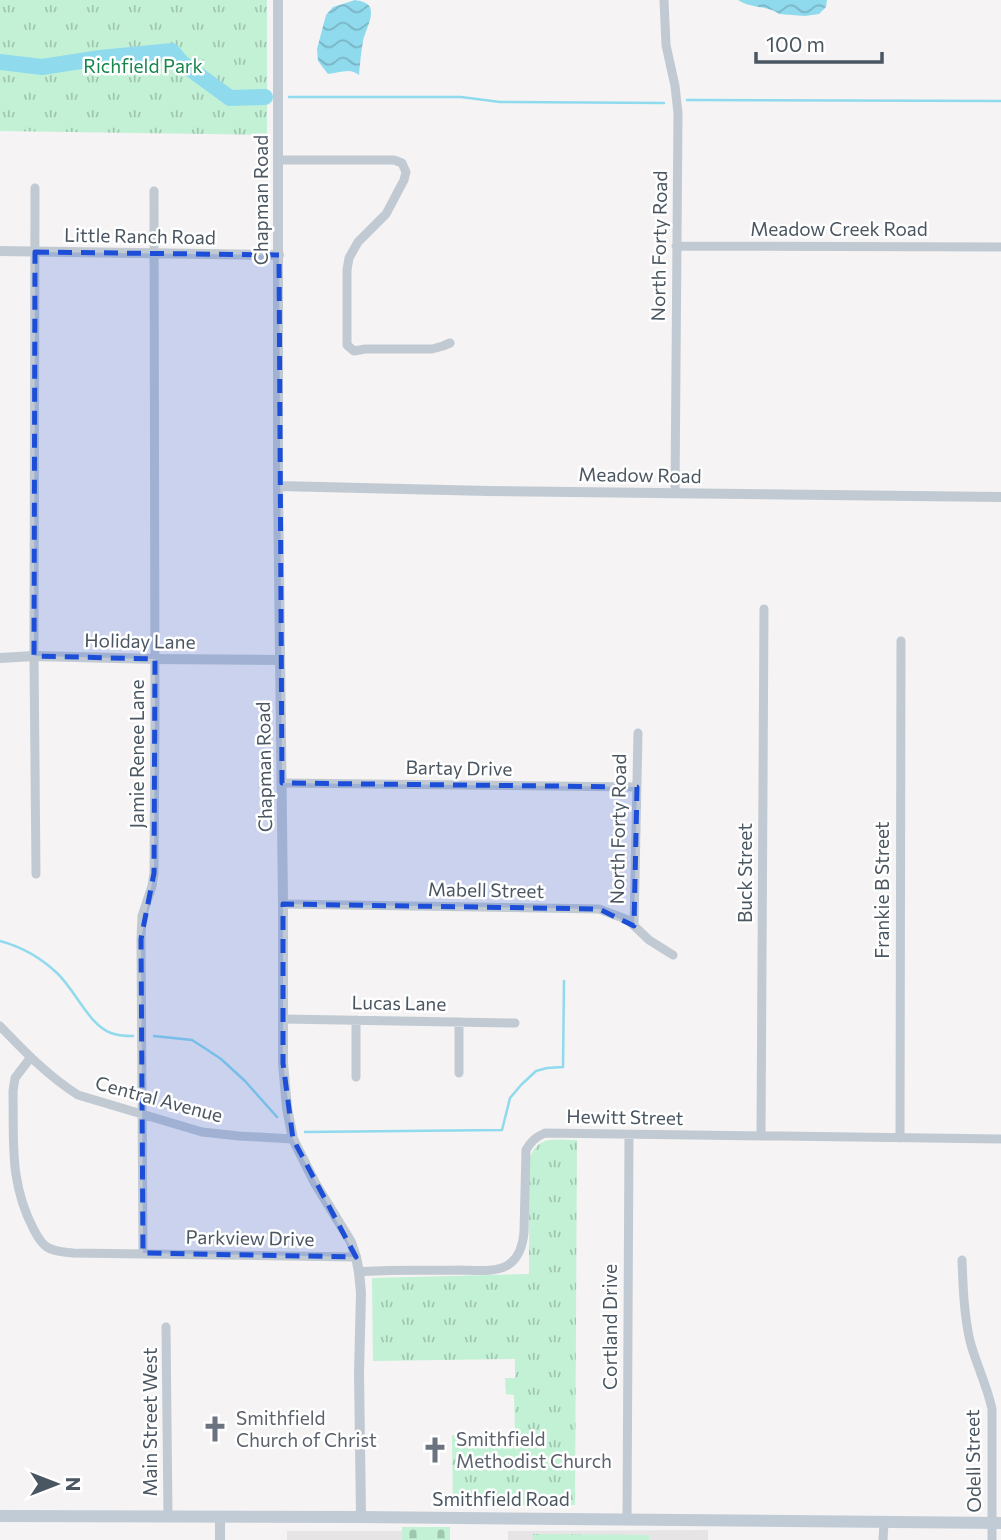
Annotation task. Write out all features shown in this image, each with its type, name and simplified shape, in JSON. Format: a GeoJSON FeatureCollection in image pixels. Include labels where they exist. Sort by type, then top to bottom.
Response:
{"type":"FeatureCollection","features":[{"type":"Feature","properties":{"kind":"main road","name":"Smithfield Road"},"geometry":{"type":"LineString","coordinates":[[0,1516],[996,1523]]}},
{"type":"Feature","properties":{"kind":"street","name":"Chapman Road"},"geometry":{"type":"LineString","coordinates":[[278,0],[278,486],[283,1063],[293,1139],[315,1183],[351,1242],[359,1272],[361,1517]]}},
{"type":"Feature","properties":{"kind":"street","name":"North Forty Road"},"geometry":{"type":"LineString","coordinates":[[664,0],[666,45],[676,86],[678,113],[675,493]]}},
{"type":"Feature","properties":{"kind":"street"},"geometry":{"type":"LineString","coordinates":[[279,160],[394,160],[402,163],[406,172],[404,180],[386,214],[358,242],[349,258],[347,345],[354,351],[432,348],[450,343]]}},
{"type":"Feature","properties":{"kind":"street"},"geometry":{"type":"LineString","coordinates":[[35,188],[36,874]]}},
{"type":"Feature","properties":{"kind":"street","name":"Jamie Renee Lane"},"geometry":{"type":"LineString","coordinates":[[143,1254],[141,939],[142,916],[154,873],[154,191]]}},
{"type":"Feature","properties":{"kind":"street","name":"Meadow Creek Road"},"geometry":{"type":"LineString","coordinates":[[676,246],[1001,247]]}},
{"type":"Feature","properties":{"kind":"street","name":"Little Ranch Road"},"geometry":{"type":"LineString","coordinates":[[0,251],[279,255]]}},
{"type":"Feature","properties":{"kind":"street","name":"Meadow Road"},"geometry":{"type":"LineString","coordinates":[[278,486],[1001,497]]}},
{"type":"Feature","properties":{"kind":"street","name":"Buck Street"},"geometry":{"type":"LineString","coordinates":[[761,1136],[764,609]]}},
{"type":"Feature","properties":{"kind":"street","name":"Frankie B Street"},"geometry":{"type":"LineString","coordinates":[[900,1138],[901,641]]}},
{"type":"Feature","properties":{"kind":"street","name":"Holiday Lane"},"geometry":{"type":"LineString","coordinates":[[0,658],[34,656],[279,660]]}},
{"type":"Feature","properties":{"kind":"street","name":"North Forty Road"},"geometry":{"type":"LineString","coordinates":[[634,926],[638,733]]}},
{"type":"Feature","properties":{"kind":"street","name":"Bartay Drive"},"geometry":{"type":"LineString","coordinates":[[282,783],[637,787]]}},
{"type":"Feature","properties":{"kind":"street","name":"Mabell Street"},"geometry":{"type":"LineString","coordinates":[[283,904],[599,909],[628,920],[649,940],[673,955]]}},
{"type":"Feature","properties":{"kind":"street","name":"Lucas Lane"},"geometry":{"type":"LineString","coordinates":[[283,1019],[515,1023]]}},
{"type":"Feature","properties":{"kind":"street"},"geometry":{"type":"LineString","coordinates":[[356,1020],[356,1077]]}},
{"type":"Feature","properties":{"kind":"street"},"geometry":{"type":"LineString","coordinates":[[459,1073],[460,1022]]}},
{"type":"Feature","properties":{"kind":"street","name":"Central Avenue"},"geometry":{"type":"LineString","coordinates":[[0,1026],[30,1057],[78,1095],[202,1132],[293,1139]]}},
{"type":"Feature","properties":{"kind":"street","name":"Parkview Drive"},"geometry":{"type":"LineString","coordinates":[[30,1057],[15,1078],[13,1091],[15,1173],[19,1197],[39,1239],[47,1247],[62,1252],[356,1257]]}},
{"type":"Feature","properties":{"kind":"street","name":"Hewitt Street"},"geometry":{"type":"LineString","coordinates":[[359,1272],[478,1270],[503,1268],[510,1264],[523,1243],[526,1150],[530,1142],[545,1133],[1001,1139]]}},
{"type":"Feature","properties":{"kind":"street","name":"Cortland Drive"},"geometry":{"type":"LineString","coordinates":[[627,1519],[629,1135]]}},
{"type":"Feature","properties":{"kind":"street","name":"Odell Street"},"geometry":{"type":"LineString","coordinates":[[962,1260],[964,1302],[971,1344],[992,1409],[996,1523],[992,1540]]}},
{"type":"Feature","properties":{"kind":"street","name":"Main Street West"},"geometry":{"type":"LineString","coordinates":[[166,1327],[168,1517]]}},
{"type":"Feature","properties":{"kind":"street"},"geometry":{"type":"LineString","coordinates":[[220,1517],[220,1540]]}},
{"type":"Feature","properties":{"kind":"street"},"geometry":{"type":"LineString","coordinates":[[883,1540],[884,1522]]}},
{"type":"Feature","properties":{"kind":"highlighted area"},"geometry":{"type":"Polygon","coordinates":[[[35,252],[279,255],[282,783],[637,787],[634,926],[599,909],[283,904],[283,1063],[293,1139],[356,1257],[143,1253],[141,939],[154,873],[155,659],[34,656],[35,252]]]}},
{"type":"Feature","properties":{"kind":"shaded area"},"geometry":{"type":"Polygon","coordinates":[[[708,1530],[708,1540],[508,1540],[508,1531],[708,1530]]]}},
{"type":"Feature","properties":{"kind":"shaded area"},"geometry":{"type":"Polygon","coordinates":[[[287,1531],[402,1531],[402,1540],[287,1540],[287,1531]]]}},
{"type":"Feature","properties":{"kind":"green space","name":"Richfield Park"},"geometry":{"type":"Polygon","coordinates":[[[0,0],[267,0],[267,135],[0,131],[0,0]]]}},
{"type":"Feature","properties":{"kind":"green space"},"geometry":{"type":"Polygon","coordinates":[[[554,1139],[577,1140],[575,1505],[453,1506],[452,1435],[515,1434],[514,1395],[506,1394],[505,1378],[515,1378],[515,1359],[373,1361],[372,1278],[529,1274],[529,1160],[542,1142],[554,1139]]]}},
{"type":"Feature","properties":{"kind":"green space"},"geometry":{"type":"Polygon","coordinates":[[[402,1527],[450,1527],[450,1540],[402,1540],[402,1527]]]}},
{"type":"Feature","properties":{"kind":"green space"},"geometry":{"type":"Polygon","coordinates":[[[532,1534],[649,1535],[649,1540],[533,1540],[532,1534]]]}},
{"type":"Feature","properties":{"kind":"water"},"geometry":{"type":"Polygon","coordinates":[[[355,0],[367,4],[371,11],[363,41],[359,75],[348,71],[328,74],[318,61],[317,49],[326,15],[333,7],[355,0]]]}},
{"type":"Feature","properties":{"kind":"water"},"geometry":{"type":"Polygon","coordinates":[[[738,0],[827,0],[826,7],[819,14],[805,16],[779,14],[738,0]]]}},
{"type":"Feature","properties":{"kind":"waterway"},"geometry":{"type":"LineString","coordinates":[[0,62],[42,67],[172,51],[182,63],[230,98],[265,97]]}},
{"type":"Feature","properties":{"kind":"waterway"},"geometry":{"type":"LineString","coordinates":[[289,97],[461,97],[500,102],[664,103]]}},
{"type":"Feature","properties":{"kind":"waterway"},"geometry":{"type":"LineString","coordinates":[[687,100],[1001,101]]}},
{"type":"Feature","properties":{"kind":"waterway"},"geometry":{"type":"LineString","coordinates":[[0,941],[30,953],[51,967],[103,1029],[116,1035],[133,1036]]}},
{"type":"Feature","properties":{"kind":"waterway"},"geometry":{"type":"LineString","coordinates":[[305,1132],[502,1130],[510,1098],[521,1085],[536,1071],[563,1067],[564,981]]}},
{"type":"Feature","properties":{"kind":"waterway"},"geometry":{"type":"LineString","coordinates":[[154,1036],[192,1040],[206,1049],[245,1081],[277,1117]]}},
{"type":"Feature","properties":{"kind":"place","name":"Smithfield Church of Christ"},"geometry":{"type":"Point","coordinates":[215,1429]}},
{"type":"Feature","properties":{"kind":"place","name":"Smithfield Methodist Church"},"geometry":{"type":"Point","coordinates":[435,1450]}}]}
